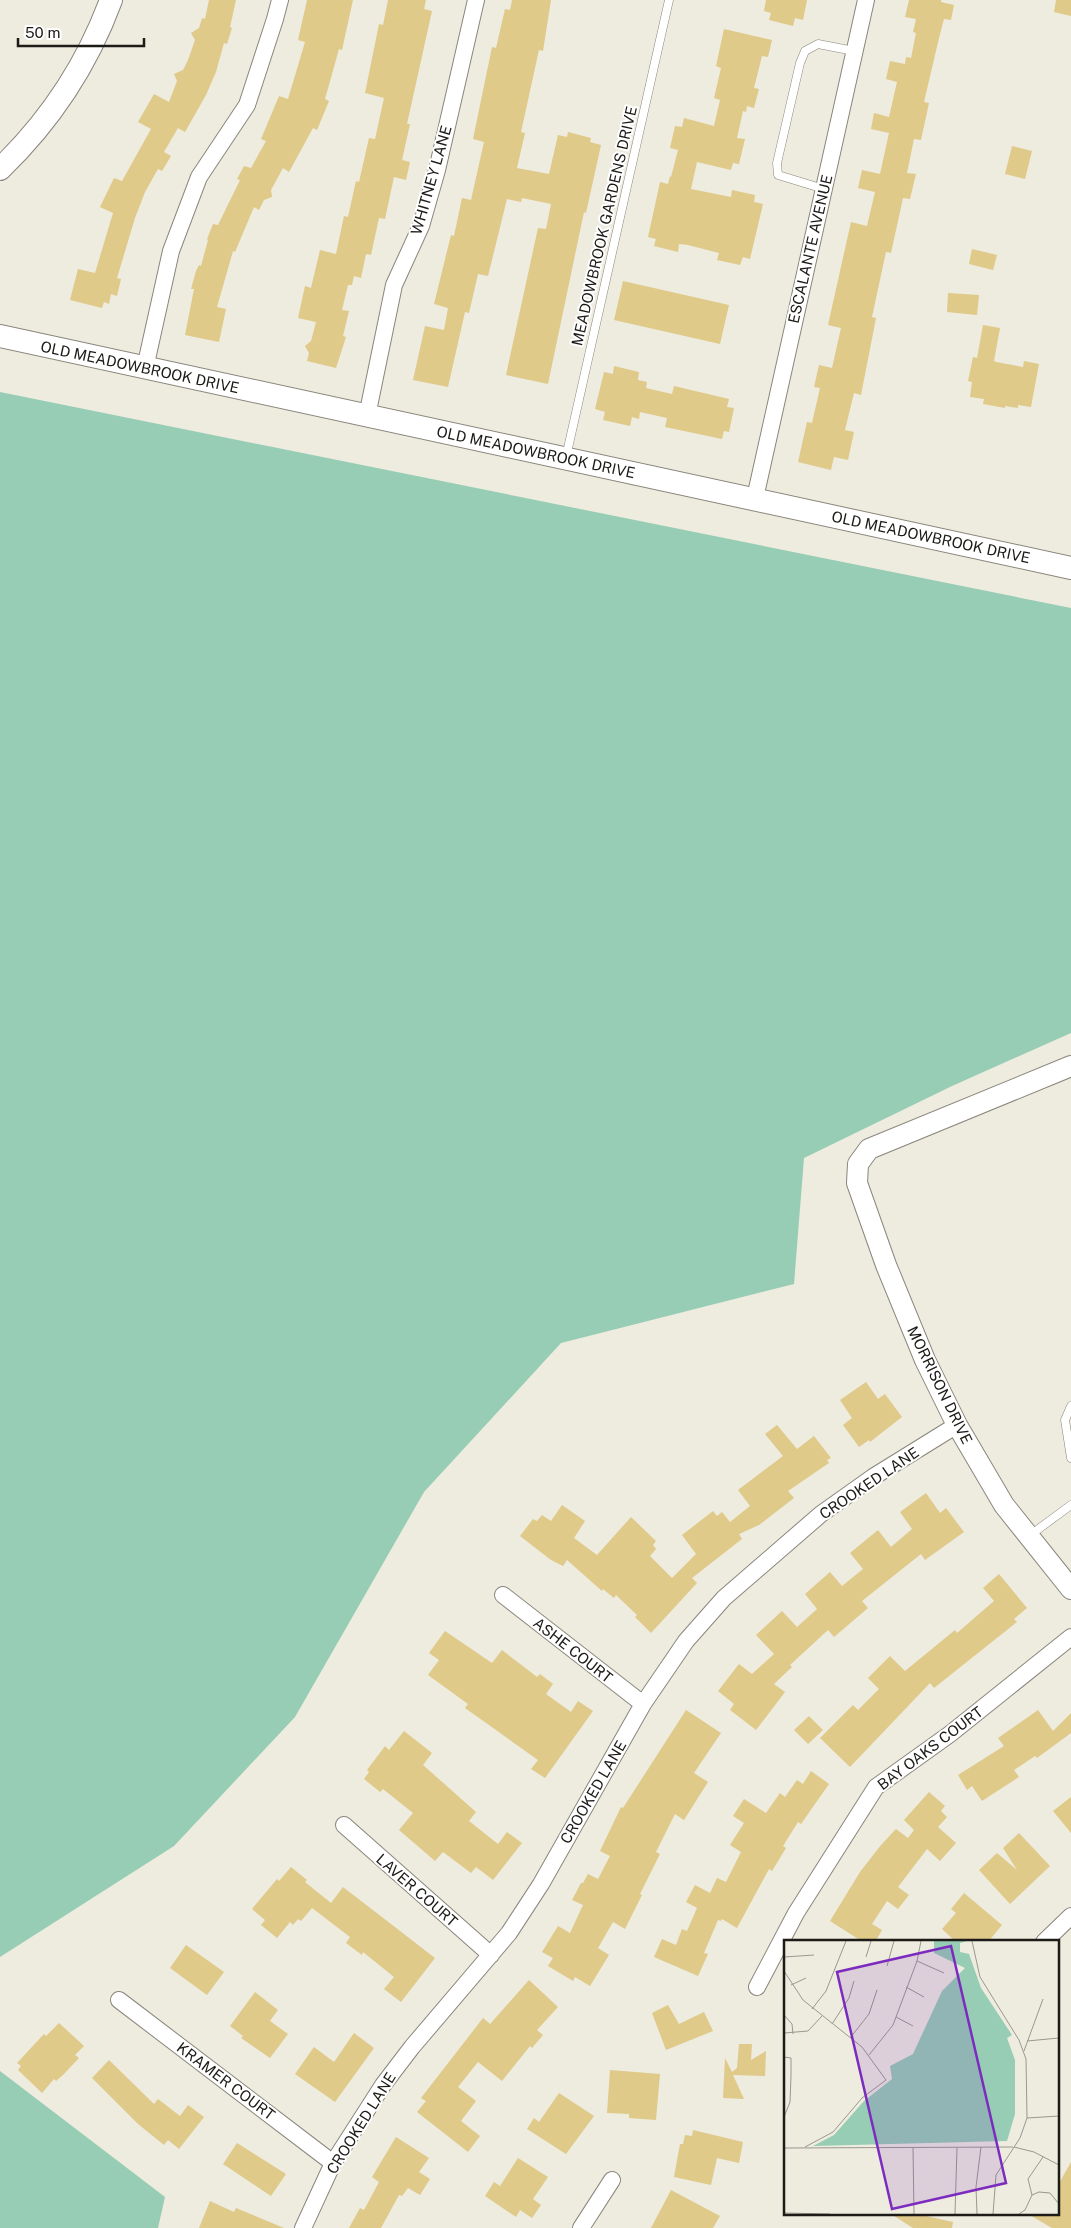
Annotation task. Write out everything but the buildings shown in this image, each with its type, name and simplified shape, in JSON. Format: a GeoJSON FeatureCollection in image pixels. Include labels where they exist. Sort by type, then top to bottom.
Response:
{"type":"FeatureCollection","features":[{"type":"Feature","properties":{"kind":"main road"},"geometry":{"type":"LineString","coordinates":[[0,169],[39,128],[67,90],[92,47],[111,0]]}},
{"type":"Feature","properties":{"kind":"main road","name":"OLD MEADOWBROOK DRIVE"},"geometry":{"type":"LineString","coordinates":[[0,336],[566,459],[755,498],[1071,568]]}},
{"type":"Feature","properties":{"kind":"street"},"geometry":{"type":"LineString","coordinates":[[145,368],[171,251],[199,177],[247,105],[280,0]]}},
{"type":"Feature","properties":{"kind":"street","name":"WHITNEY LANE"},"geometry":{"type":"LineString","coordinates":[[367,416],[394,285],[420,226],[437,170],[476,0]]}},
{"type":"Feature","properties":{"kind":"street","name":"ESCALANTE AVENUE"},"geometry":{"type":"LineString","coordinates":[[755,498],[866,0]]}},
{"type":"Feature","properties":{"kind":"street","name":"MORRISON DRIVE"},"geometry":{"type":"LineString","coordinates":[[1071,1066],[869,1149],[858,1164],[857,1183],[886,1265],[925,1360],[957,1426],[1004,1505],[1071,1589]]}},
{"type":"Feature","properties":{"kind":"street","name":"CROOKED LANE"},"geometry":{"type":"LineString","coordinates":[[303,2228],[333,2163],[389,2077],[412,2047],[509,1933],[541,1884],[643,1704],[686,1641],[724,1598],[821,1514],[873,1477],[957,1426]]}},
{"type":"Feature","properties":{"kind":"street","name":"ASHE COURT"},"geometry":{"type":"LineString","coordinates":[[503,1595],[643,1704]]}},
{"type":"Feature","properties":{"kind":"street","name":"BAY OAKS COURT"},"geometry":{"type":"LineString","coordinates":[[757,1988],[796,1913],[876,1787],[950,1734],[1071,1637]]}},
{"type":"Feature","properties":{"kind":"street","name":"LAVER COURT"},"geometry":{"type":"LineString","coordinates":[[344,1826],[491,1955]]}},
{"type":"Feature","properties":{"kind":"street"},"geometry":{"type":"LineString","coordinates":[[1046,1940],[1071,1916]]}},
{"type":"Feature","properties":{"kind":"street","name":"KRAMER COURT"},"geometry":{"type":"LineString","coordinates":[[118,2000],[333,2163]]}},
{"type":"Feature","properties":{"kind":"street"},"geometry":{"type":"LineString","coordinates":[[580,2228],[612,2180]]}},
{"type":"Feature","properties":{"kind":"lane","name":"MEADOWBROOK GARDENS DRIVE"},"geometry":{"type":"LineString","coordinates":[[566,459],[669,0]]}},
{"type":"Feature","properties":{"kind":"lane"},"geometry":{"type":"LineString","coordinates":[[824,189],[778,175],[777,163],[800,63],[806,51],[818,44],[854,51]]}},
{"type":"Feature","properties":{"kind":"lane"},"geometry":{"type":"LineString","coordinates":[[1071,1406],[1065,1420],[1071,1458]]}},
{"type":"Feature","properties":{"kind":"lane"},"geometry":{"type":"LineString","coordinates":[[1029,1536],[1071,1505]]}},
{"type":"Feature","properties":{"kind":"green space"},"geometry":{"type":"Polygon","coordinates":[[[0,392],[1071,608],[1071,1033],[952,1086],[804,1158],[794,1284],[561,1343],[424,1492],[295,1717],[174,1846],[0,1957],[0,392]]]}},
{"type":"Feature","properties":{"kind":"green space"},"geometry":{"type":"Polygon","coordinates":[[[0,2071],[165,2197],[158,2228],[0,2228],[0,2071]]]}}]}
